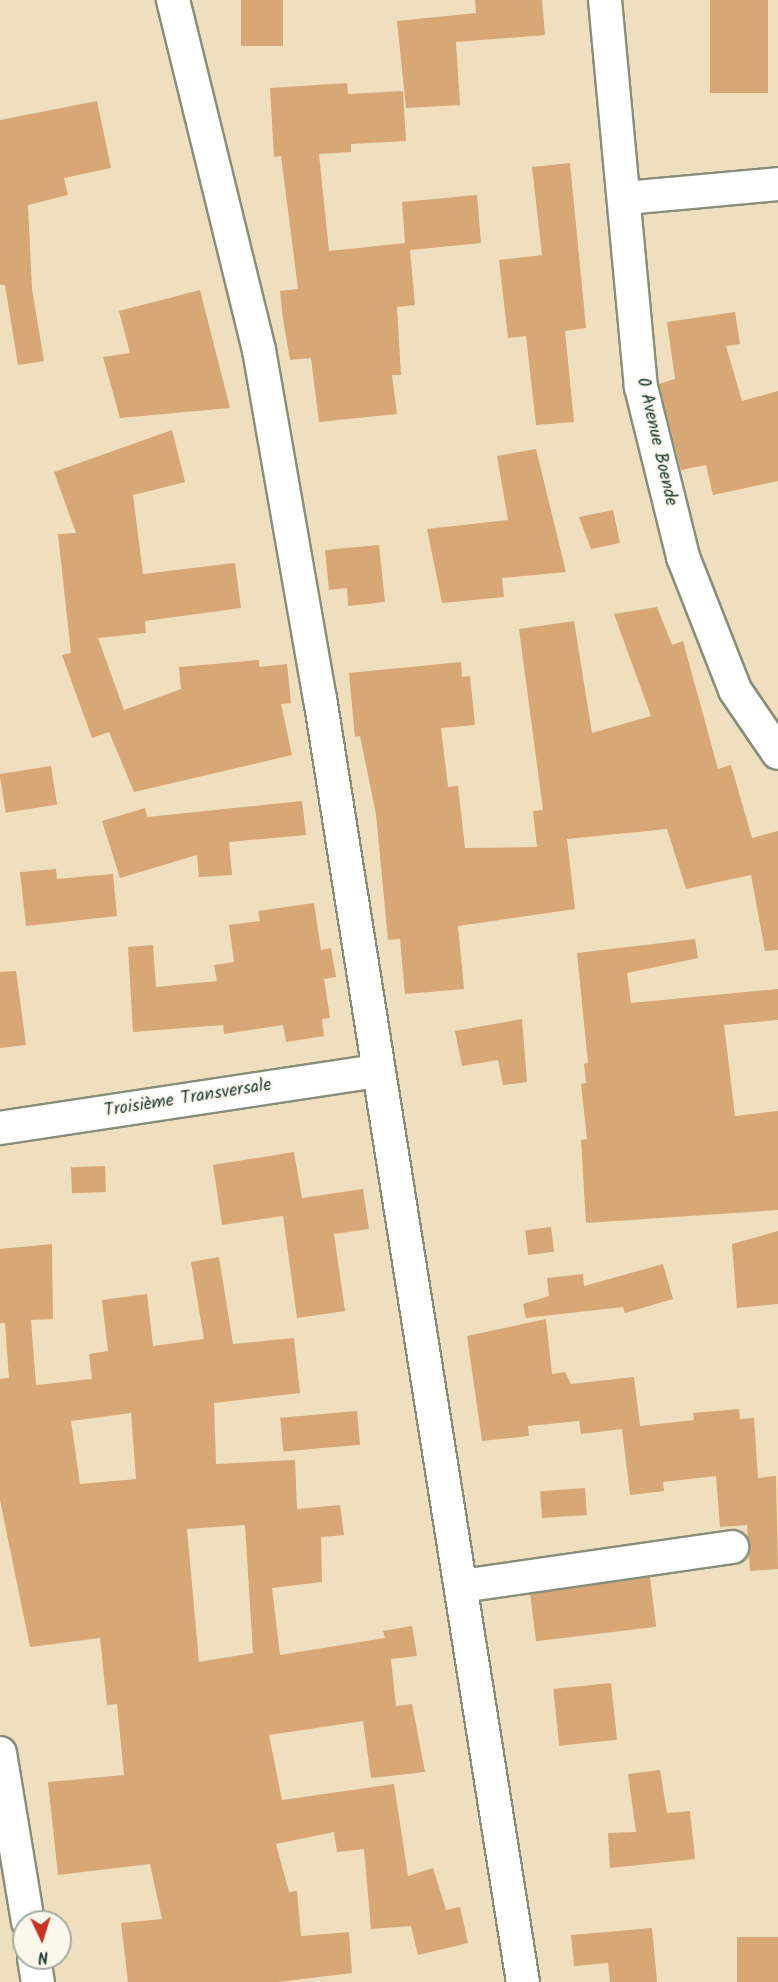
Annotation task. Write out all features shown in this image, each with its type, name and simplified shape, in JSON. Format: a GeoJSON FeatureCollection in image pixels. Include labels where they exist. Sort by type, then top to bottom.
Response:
{"type":"FeatureCollection","features":[{"type":"Feature","properties":{"kind":"street"},"geometry":{"type":"LineString","coordinates":[[173,0],[258,350],[320,698],[377,1071],[462,1586],[523,1982]]}},
{"type":"Feature","properties":{"kind":"street","name":"0 Avenue Boende"},"geometry":{"type":"LineString","coordinates":[[605,0],[641,387],[682,557],[735,690],[778,753]]}},
{"type":"Feature","properties":{"kind":"street"},"geometry":{"type":"LineString","coordinates":[[625,198],[778,184]]}},
{"type":"Feature","properties":{"kind":"street","name":"Troisième Transversale"},"geometry":{"type":"LineString","coordinates":[[0,1128],[377,1071]]}},
{"type":"Feature","properties":{"kind":"street"},"geometry":{"type":"LineString","coordinates":[[462,1586],[732,1546]]}},
{"type":"Feature","properties":{"kind":"street"},"geometry":{"type":"LineString","coordinates":[[0,1753],[26,1910]]}},
{"type":"Feature","properties":{"kind":"building"},"geometry":{"type":"Polygon","coordinates":[[[241,0],[283,0],[283,46],[241,46],[241,0]]]}},
{"type":"Feature","properties":{"kind":"building"},"geometry":{"type":"Polygon","coordinates":[[[475,0],[542,0],[545,35],[456,42],[460,105],[406,108],[397,21],[476,13],[475,0]]]}},
{"type":"Feature","properties":{"kind":"building"},"geometry":{"type":"Polygon","coordinates":[[[710,0],[768,0],[768,93],[710,93],[710,0]]]}},
{"type":"Feature","properties":{"kind":"building"},"geometry":{"type":"Polygon","coordinates":[[[347,83],[348,94],[403,91],[406,141],[351,144],[351,152],[319,154],[329,251],[405,243],[402,202],[477,195],[481,243],[410,250],[415,305],[397,307],[401,375],[392,375],[397,414],[319,422],[311,358],[290,360],[283,319],[280,291],[298,289],[281,156],[274,157],[270,88],[347,83]]]}},
{"type":"Feature","properties":{"kind":"building"},"geometry":{"type":"Polygon","coordinates":[[[97,101],[111,168],[64,178],[68,195],[28,205],[32,289],[44,361],[18,365],[5,285],[0,285],[0,120],[97,101]]]}},
{"type":"Feature","properties":{"kind":"building"},"geometry":{"type":"Polygon","coordinates":[[[570,163],[586,328],[565,331],[574,422],[536,425],[526,336],[508,338],[499,260],[542,255],[532,167],[570,163]]]}},
{"type":"Feature","properties":{"kind":"building"},"geometry":{"type":"Polygon","coordinates":[[[200,290],[230,408],[120,418],[103,357],[130,353],[119,311],[200,290]]]}},
{"type":"Feature","properties":{"kind":"building"},"geometry":{"type":"Polygon","coordinates":[[[735,312],[740,344],[726,346],[742,401],[778,391],[778,481],[713,495],[706,465],[681,470],[659,384],[675,379],[667,322],[735,312]]]}},
{"type":"Feature","properties":{"kind":"building"},"geometry":{"type":"Polygon","coordinates":[[[172,430],[185,482],[133,495],[143,574],[235,563],[241,608],[145,621],[146,633],[98,638],[124,710],[181,689],[179,667],[259,660],[259,667],[287,664],[291,703],[281,704],[292,755],[134,792],[109,732],[92,738],[62,655],[71,653],[58,534],[76,533],[54,472],[172,430]]]}},
{"type":"Feature","properties":{"kind":"building"},"geometry":{"type":"Polygon","coordinates":[[[536,449],[566,572],[502,578],[504,597],[442,603],[427,529],[508,520],[497,456],[536,449]]]}},
{"type":"Feature","properties":{"kind":"building"},"geometry":{"type":"Polygon","coordinates":[[[613,510],[620,543],[591,549],[579,517],[613,510]]]}},
{"type":"Feature","properties":{"kind":"building"},"geometry":{"type":"Polygon","coordinates":[[[379,545],[385,602],[348,606],[347,588],[329,590],[325,550],[379,545]]]}},
{"type":"Feature","properties":{"kind":"building"},"geometry":{"type":"Polygon","coordinates":[[[657,607],[672,645],[683,641],[718,769],[731,765],[752,838],[778,831],[778,950],[765,951],[751,875],[686,889],[667,829],[567,839],[575,909],[458,926],[464,989],[405,994],[400,939],[388,940],[376,814],[360,736],[355,737],[349,673],[461,662],[462,677],[470,676],[475,725],[441,728],[448,787],[458,786],[465,848],[537,847],[533,811],[543,810],[519,629],[574,621],[592,733],[651,716],[614,614],[657,607]]]}},
{"type":"Feature","properties":{"kind":"building"},"geometry":{"type":"Polygon","coordinates":[[[51,766],[57,805],[6,813],[0,774],[51,766]]]}},
{"type":"Feature","properties":{"kind":"building"},"geometry":{"type":"Polygon","coordinates":[[[302,801],[306,835],[229,842],[232,875],[199,877],[197,855],[120,878],[102,821],[145,808],[147,817],[302,801]]]}},
{"type":"Feature","properties":{"kind":"building"},"geometry":{"type":"Polygon","coordinates":[[[56,869],[57,879],[113,874],[117,916],[26,926],[20,872],[56,869]]]}},
{"type":"Feature","properties":{"kind":"building"},"geometry":{"type":"Polygon","coordinates":[[[314,903],[321,950],[331,948],[336,977],[324,979],[330,1018],[322,1019],[324,1036],[286,1042],[283,1025],[224,1034],[223,1025],[133,1032],[128,947],[153,945],[156,987],[217,981],[214,965],[234,962],[229,925],[260,921],[258,911],[314,903]]]}},
{"type":"Feature","properties":{"kind":"building"},"geometry":{"type":"Polygon","coordinates":[[[695,939],[698,958],[627,973],[631,1003],[778,989],[778,1020],[724,1025],[735,1116],[778,1111],[778,1210],[586,1223],[581,1140],[587,1139],[581,1084],[586,1083],[584,1064],[588,1063],[577,953],[695,939]]]}},
{"type":"Feature","properties":{"kind":"building"},"geometry":{"type":"Polygon","coordinates":[[[16,971],[26,1045],[0,1048],[0,972],[16,971]]]}},
{"type":"Feature","properties":{"kind":"building"},"geometry":{"type":"Polygon","coordinates":[[[522,1019],[527,1082],[503,1085],[498,1060],[462,1066],[455,1031],[522,1019]]]}},
{"type":"Feature","properties":{"kind":"building"},"geometry":{"type":"Polygon","coordinates":[[[294,1152],[302,1198],[363,1189],[369,1229],[334,1234],[345,1311],[297,1318],[283,1216],[222,1225],[213,1165],[294,1152]]]}},
{"type":"Feature","properties":{"kind":"building"},"geometry":{"type":"Polygon","coordinates":[[[105,1166],[106,1192],[72,1193],[71,1167],[105,1166]]]}},
{"type":"Feature","properties":{"kind":"building"},"geometry":{"type":"Polygon","coordinates":[[[551,1227],[554,1252],[528,1255],[525,1230],[551,1227]]]}},
{"type":"Feature","properties":{"kind":"building"},"geometry":{"type":"Polygon","coordinates":[[[778,1231],[778,1304],[737,1308],[732,1244],[778,1231]]]}},
{"type":"Feature","properties":{"kind":"building"},"geometry":{"type":"Polygon","coordinates":[[[52,1244],[53,1319],[31,1320],[36,1385],[92,1379],[89,1354],[108,1351],[102,1300],[147,1294],[153,1346],[204,1339],[191,1262],[219,1257],[233,1344],[294,1338],[300,1393],[214,1403],[216,1464],[295,1460],[297,1509],[340,1505],[344,1535],[321,1537],[322,1582],[272,1588],[280,1655],[385,1638],[383,1631],[412,1626],[417,1656],[391,1659],[396,1706],[412,1704],[425,1772],[371,1778],[363,1721],[269,1735],[282,1800],[394,1784],[408,1876],[433,1868],[446,1910],[460,1907],[468,1943],[418,1955],[411,1926],[371,1929],[364,1849],[337,1852],[334,1832],[276,1844],[289,1892],[297,1891],[301,1936],[349,1932],[352,1973],[278,1982],[128,1982],[121,1923],[162,1919],[150,1864],[58,1875],[48,1782],[124,1775],[117,1704],[107,1705],[100,1638],[30,1647],[0,1500],[0,1379],[9,1378],[5,1323],[0,1323],[0,1249],[52,1244]],[[131,1413],[71,1421],[80,1484],[136,1479],[131,1413]],[[245,1525],[187,1529],[199,1662],[253,1653],[245,1525]]]}},
{"type":"Feature","properties":{"kind":"building"},"geometry":{"type":"Polygon","coordinates":[[[663,1264],[673,1299],[625,1313],[623,1307],[526,1318],[523,1304],[549,1296],[547,1278],[583,1274],[584,1286],[663,1264]]]}},
{"type":"Feature","properties":{"kind":"building"},"geometry":{"type":"Polygon","coordinates":[[[546,1319],[552,1374],[565,1372],[571,1384],[634,1377],[640,1426],[694,1420],[693,1413],[739,1409],[740,1419],[754,1418],[758,1478],[776,1476],[778,1569],[750,1571],[747,1525],[720,1527],[716,1476],[663,1482],[664,1491],[630,1495],[622,1429],[581,1434],[579,1421],[528,1426],[529,1436],[482,1441],[467,1336],[546,1319]]]}},
{"type":"Feature","properties":{"kind":"building"},"geometry":{"type":"Polygon","coordinates":[[[357,1411],[360,1445],[283,1452],[280,1418],[357,1411]]]}},
{"type":"Feature","properties":{"kind":"building"},"geometry":{"type":"Polygon","coordinates":[[[585,1488],[587,1515],[542,1518],[540,1491],[585,1488]]]}},
{"type":"Feature","properties":{"kind":"building"},"geometry":{"type":"Polygon","coordinates":[[[650,1577],[656,1627],[536,1641],[530,1592],[650,1577]]]}},
{"type":"Feature","properties":{"kind":"building"},"geometry":{"type":"Polygon","coordinates":[[[611,1683],[617,1740],[559,1746],[553,1689],[611,1683]]]}},
{"type":"Feature","properties":{"kind":"building"},"geometry":{"type":"Polygon","coordinates":[[[660,1770],[667,1813],[690,1811],[695,1859],[610,1868],[608,1833],[636,1832],[628,1774],[660,1770]]]}},
{"type":"Feature","properties":{"kind":"building"},"geometry":{"type":"Polygon","coordinates":[[[652,1928],[657,1982],[610,1982],[608,1963],[574,1966],[571,1935],[652,1928]]]}},
{"type":"Feature","properties":{"kind":"building"},"geometry":{"type":"Polygon","coordinates":[[[737,1937],[778,1937],[778,1982],[737,1982],[737,1937]]]}}]}
